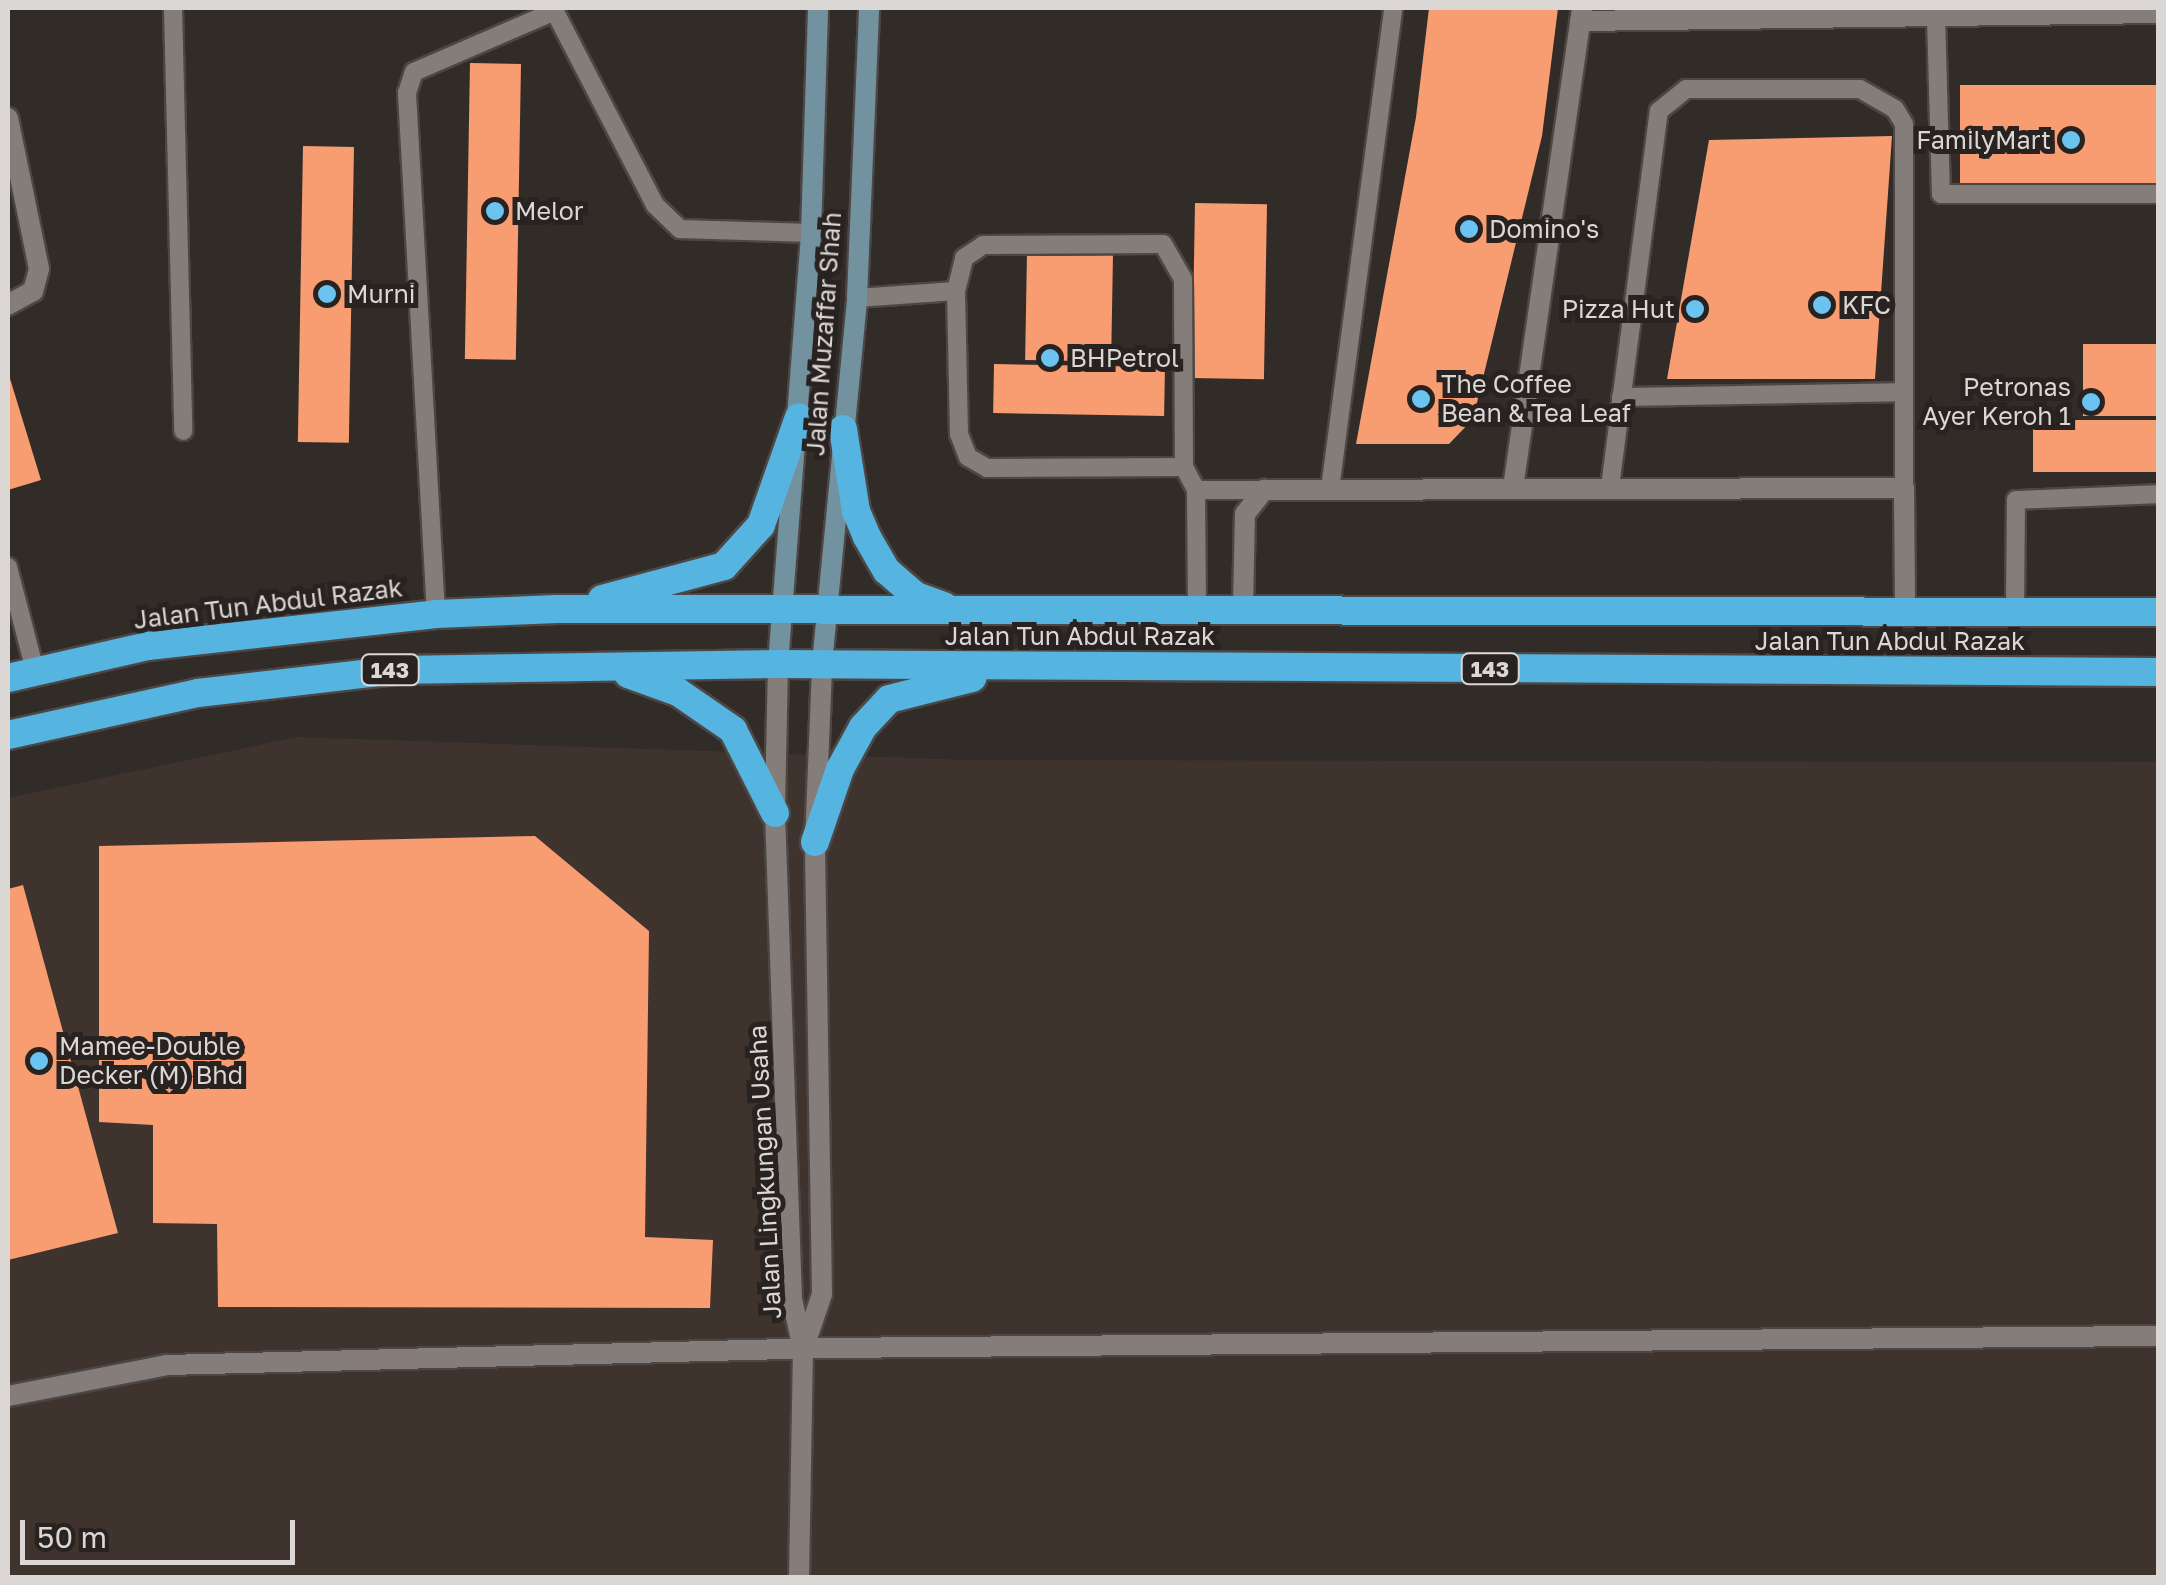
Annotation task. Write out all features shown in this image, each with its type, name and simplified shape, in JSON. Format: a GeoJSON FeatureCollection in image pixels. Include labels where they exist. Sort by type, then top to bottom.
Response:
{"type":"FeatureCollection","features":[{"type":"Feature","properties":{"kind":"highway"},"geometry":{"type":"LineString","coordinates":[[557,609],[724,566],[760,525],[799,417]]}},
{"type":"Feature","properties":{"kind":"highway"},"geometry":{"type":"LineString","coordinates":[[843,429],[856,511],[887,571],[916,596],[964,613]]}},
{"type":"Feature","properties":{"kind":"highway","name":"Jalan Tun Abdul Razak"},"geometry":{"type":"LineString","coordinates":[[21,674],[148,646],[436,614],[557,609],[782,614],[1243,607],[2158,612]]}},
{"type":"Feature","properties":{"kind":"highway","name":"Jalan Tun Abdul Razak"},"geometry":{"type":"LineString","coordinates":[[8,735],[198,692],[396,670],[822,664],[2158,672]]}},
{"type":"Feature","properties":{"kind":"highway"},"geometry":{"type":"LineString","coordinates":[[602,666],[663,684],[721,719],[751,757],[775,812]]}},
{"type":"Feature","properties":{"kind":"highway"},"geometry":{"type":"LineString","coordinates":[[815,842],[840,769],[863,727],[889,700],[953,680],[1052,667]]}},
{"type":"Feature","properties":{"kind":"main road","name":"Jalan Muzaffar Shah"},"geometry":{"type":"LineString","coordinates":[[778,664],[811,232],[818,8]]}},
{"type":"Feature","properties":{"kind":"main road","name":"Jalan Muzaffar Shah"},"geometry":{"type":"LineString","coordinates":[[822,664],[857,298],[869,8]]}},
{"type":"Feature","properties":{"kind":"street"},"geometry":{"type":"LineString","coordinates":[[1513,488],[1581,14],[2158,13]]}},
{"type":"Feature","properties":{"kind":"street"},"geometry":{"type":"LineString","coordinates":[[8,118],[40,269],[33,291],[8,305]]}},
{"type":"Feature","properties":{"kind":"street"},"geometry":{"type":"LineString","coordinates":[[1243,607],[1245,514],[1264,490],[1904,488],[1905,610]]}},
{"type":"Feature","properties":{"kind":"street","name":"Jalan Lingkungan Usaha"},"geometry":{"type":"LineString","coordinates":[[778,664],[775,812],[792,1299],[803,1349]]}},
{"type":"Feature","properties":{"kind":"street","name":"Jalan Lingkungan Usaha"},"geometry":{"type":"LineString","coordinates":[[803,1349],[822,1294],[815,842],[822,664]]}},
{"type":"Feature","properties":{"kind":"street"},"geometry":{"type":"LineString","coordinates":[[8,1396],[167,1365],[803,1349],[2158,1336]]}},
{"type":"Feature","properties":{"kind":"street"},"geometry":{"type":"LineString","coordinates":[[798,1578],[803,1349]]}},
{"type":"Feature","properties":{"kind":"lane"},"geometry":{"type":"LineString","coordinates":[[173,8],[183,431]]}},
{"type":"Feature","properties":{"kind":"lane"},"geometry":{"type":"LineString","coordinates":[[1330,489],[1393,8]]}},
{"type":"Feature","properties":{"kind":"lane"},"geometry":{"type":"LineString","coordinates":[[436,614],[407,92],[414,72],[554,9],[655,206],[680,229],[811,232]]}},
{"type":"Feature","properties":{"kind":"lane"},"geometry":{"type":"LineString","coordinates":[[1936,16],[1940,194],[2158,194]]}},
{"type":"Feature","properties":{"kind":"lane"},"geometry":{"type":"LineString","coordinates":[[1610,487],[1659,111],[1686,89],[1860,88],[1896,109],[1904,124],[1904,488]]}},
{"type":"Feature","properties":{"kind":"lane"},"geometry":{"type":"LineString","coordinates":[[1184,467],[986,468],[968,457],[959,434],[956,290],[964,258],[983,245],[1163,244],[1183,279],[1184,467],[1196,490],[1197,608]]}},
{"type":"Feature","properties":{"kind":"lane"},"geometry":{"type":"LineString","coordinates":[[857,298],[956,290]]}},
{"type":"Feature","properties":{"kind":"lane"},"geometry":{"type":"LineString","coordinates":[[1621,397],[1904,392]]}},
{"type":"Feature","properties":{"kind":"lane"},"geometry":{"type":"LineString","coordinates":[[1196,490],[1264,490]]}},
{"type":"Feature","properties":{"kind":"lane"},"geometry":{"type":"LineString","coordinates":[[2015,612],[2016,500],[2158,494]]}},
{"type":"Feature","properties":{"kind":"lane"},"geometry":{"type":"LineString","coordinates":[[8,567],[21,674]]}},
{"type":"Feature","properties":{"kind":"shaded area"},"geometry":{"type":"Polygon","coordinates":[[[297,737],[969,760],[2158,762],[2158,1577],[8,1577],[8,798],[297,737]]]}},
{"type":"Feature","properties":{"kind":"building"},"geometry":{"type":"Polygon","coordinates":[[[1429,8],[1558,8],[1542,136],[1473,419],[1449,444],[1356,444],[1416,117],[1429,8]]]}},
{"type":"Feature","properties":{"kind":"building","name":"Melor"},"geometry":{"type":"Polygon","coordinates":[[[470,63],[521,64],[516,360],[465,359],[470,63]]]}},
{"type":"Feature","properties":{"kind":"building"},"geometry":{"type":"Polygon","coordinates":[[[1960,85],[2158,85],[2158,195],[1960,195],[1960,85]]]}},
{"type":"Feature","properties":{"kind":"building"},"geometry":{"type":"Polygon","coordinates":[[[1892,136],[1875,379],[1667,379],[1709,140],[1892,136]]]}},
{"type":"Feature","properties":{"kind":"building","name":"Murni"},"geometry":{"type":"Polygon","coordinates":[[[303,146],[354,147],[349,443],[298,442],[303,146]]]}},
{"type":"Feature","properties":{"kind":"building"},"geometry":{"type":"Polygon","coordinates":[[[1195,203],[1267,204],[1264,379],[1192,378],[1195,203]]]}},
{"type":"Feature","properties":{"kind":"building"},"geometry":{"type":"Polygon","coordinates":[[[1027,253],[1113,255],[1111,361],[1025,360],[1027,253]]]}},
{"type":"Feature","properties":{"kind":"building"},"geometry":{"type":"Polygon","coordinates":[[[2083,344],[2158,344],[2158,416],[2083,416],[2083,344]]]}},
{"type":"Feature","properties":{"kind":"building"},"geometry":{"type":"Polygon","coordinates":[[[994,364],[1165,367],[1164,416],[993,413],[994,364]]]}},
{"type":"Feature","properties":{"kind":"building"},"geometry":{"type":"Polygon","coordinates":[[[8,372],[41,480],[8,490],[8,372]]]}},
{"type":"Feature","properties":{"kind":"building"},"geometry":{"type":"Polygon","coordinates":[[[2033,420],[2158,420],[2158,472],[2033,472],[2033,420]]]}},
{"type":"Feature","properties":{"kind":"building"},"geometry":{"type":"Polygon","coordinates":[[[535,836],[649,931],[645,1237],[713,1240],[710,1308],[218,1307],[217,1224],[153,1223],[153,1125],[99,1122],[99,846],[535,836]]]}},
{"type":"Feature","properties":{"kind":"building","name":"Mamee-Double Decker (M) Bhd"},"geometry":{"type":"Polygon","coordinates":[[[23,885],[118,1233],[8,1260],[8,889],[23,885]]]}},
{"type":"Feature","properties":{"kind":"place","name":"FamilyMart"},"geometry":{"type":"Point","coordinates":[2071,140]}},
{"type":"Feature","properties":{"kind":"place","name":"Melor"},"geometry":{"type":"Point","coordinates":[495,211]}},
{"type":"Feature","properties":{"kind":"place","name":"Domino's"},"geometry":{"type":"Point","coordinates":[1469,229]}},
{"type":"Feature","properties":{"kind":"place","name":"Murni"},"geometry":{"type":"Point","coordinates":[327,294]}},
{"type":"Feature","properties":{"kind":"place","name":"KFC"},"geometry":{"type":"Point","coordinates":[1822,305]}},
{"type":"Feature","properties":{"kind":"place","name":"Pizza Hut"},"geometry":{"type":"Point","coordinates":[1695,309]}},
{"type":"Feature","properties":{"kind":"place","name":"BHPetrol"},"geometry":{"type":"Point","coordinates":[1050,358]}},
{"type":"Feature","properties":{"kind":"place","name":"The Coffee Bean & Tea Leaf"},"geometry":{"type":"Point","coordinates":[1421,399]}},
{"type":"Feature","properties":{"kind":"place","name":"Petronas Ayer Keroh 1"},"geometry":{"type":"Point","coordinates":[2091,402]}},
{"type":"Feature","properties":{"kind":"place","name":"Mamee-Double Decker (M) Bhd"},"geometry":{"type":"Point","coordinates":[39,1061]}}]}
